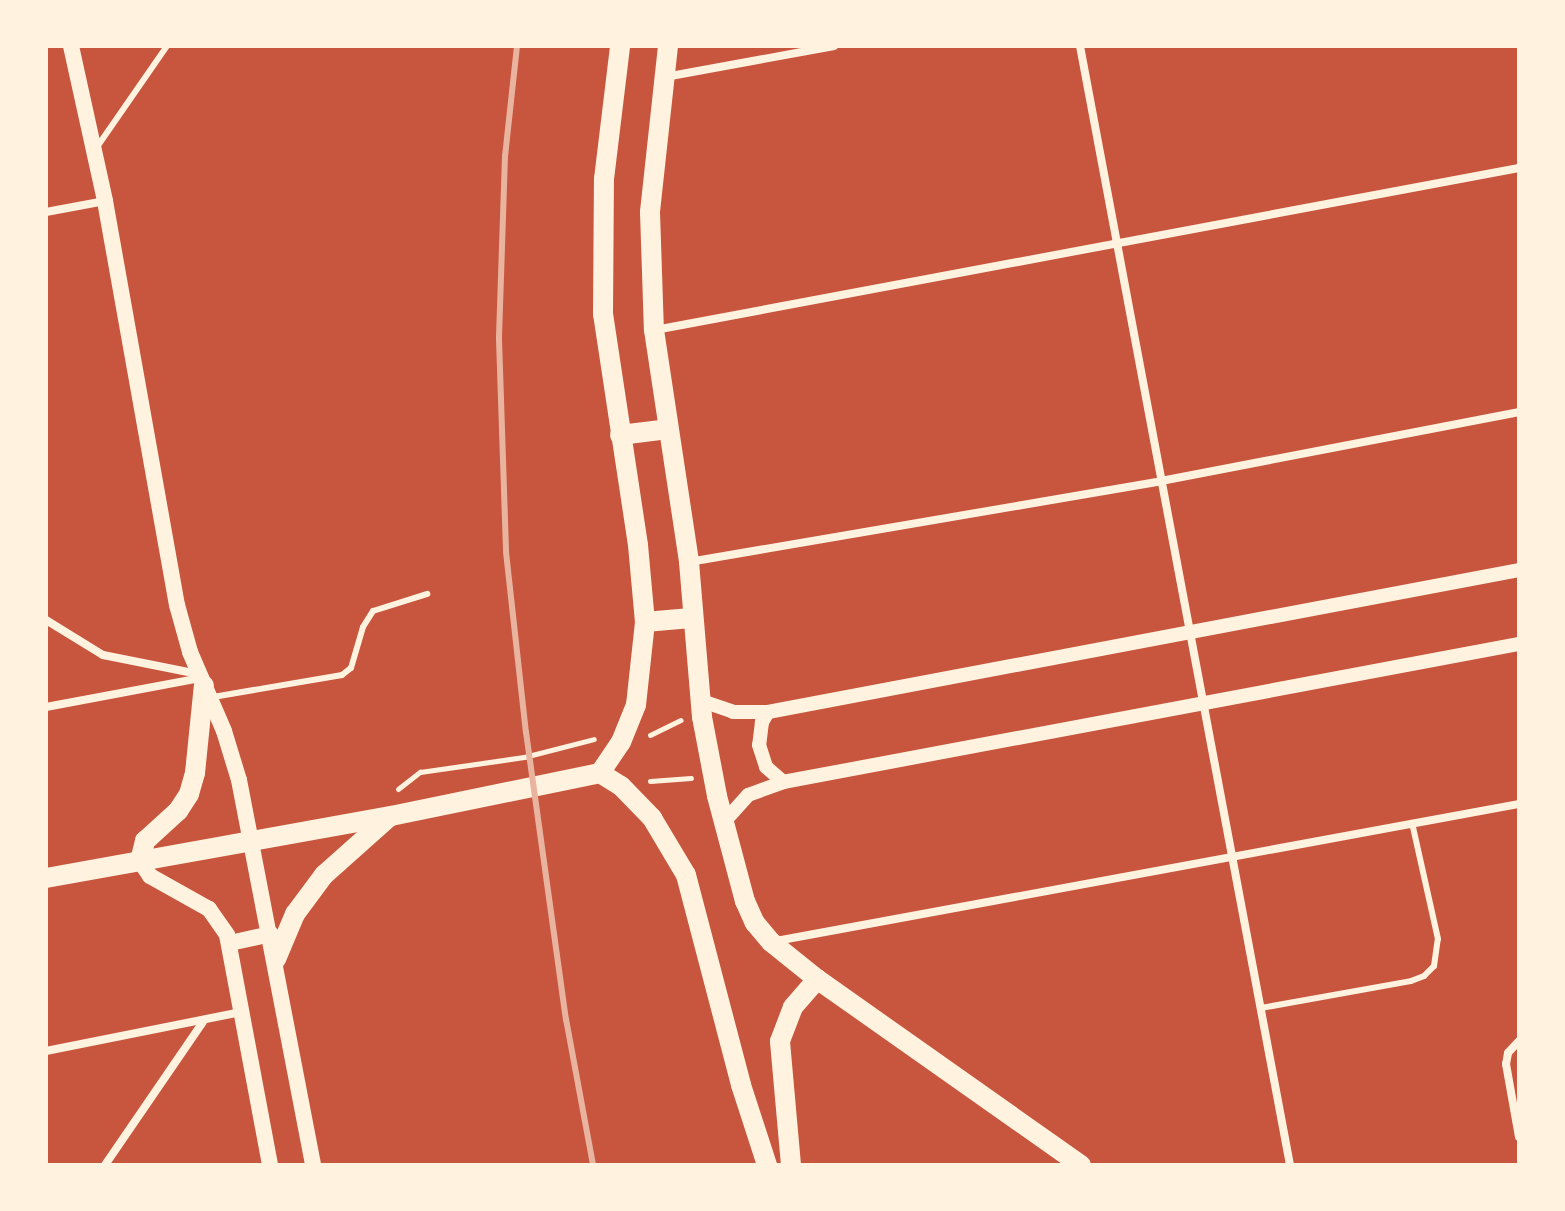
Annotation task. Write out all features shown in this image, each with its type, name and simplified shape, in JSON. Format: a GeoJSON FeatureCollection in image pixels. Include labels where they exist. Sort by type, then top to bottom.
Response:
{"type":"FeatureCollection","features":[{"type":"Feature","properties":{"kind":"main road"},"geometry":{"type":"LineString","coordinates":[[71,46],[105,201],[177,605],[203,684],[232,756],[276,959],[313,1165]]}},
{"type":"Feature","properties":{"kind":"main road"},"geometry":{"type":"LineString","coordinates":[[600,773],[621,742],[641,680],[645,622],[638,545],[603,314],[601,247],[604,179],[620,46]]}},
{"type":"Feature","properties":{"kind":"main road"},"geometry":{"type":"LineString","coordinates":[[668,46],[650,212],[654,330],[689,562],[700,708],[723,823],[745,901],[755,923],[771,942],[817,979],[1081,1165]]}},
{"type":"Feature","properties":{"kind":"main road"},"geometry":{"type":"LineString","coordinates":[[620,435],[668,429]]}},
{"type":"Feature","properties":{"kind":"main road"},"geometry":{"type":"LineString","coordinates":[[645,622],[691,618]]}},
{"type":"Feature","properties":{"kind":"main road"},"geometry":{"type":"LineString","coordinates":[[203,684],[195,773],[189,794],[178,811],[145,841],[140,861],[150,876],[209,909],[223,925],[230,943],[270,1165]]}},
{"type":"Feature","properties":{"kind":"main road"},"geometry":{"type":"LineString","coordinates":[[46,878],[391,816],[600,773],[621,786],[659,826],[686,875],[741,1085],[767,1165]]}},
{"type":"Feature","properties":{"kind":"main road"},"geometry":{"type":"LineString","coordinates":[[276,959],[295,914],[308,894],[341,858],[391,816]]}},
{"type":"Feature","properties":{"kind":"main road"},"geometry":{"type":"LineString","coordinates":[[230,943],[271,934]]}},
{"type":"Feature","properties":{"kind":"main road"},"geometry":{"type":"LineString","coordinates":[[791,1165],[780,1041],[793,1007],[817,979]]}},
{"type":"Feature","properties":{"kind":"street"},"geometry":{"type":"LineString","coordinates":[[664,77],[834,46]]}},
{"type":"Feature","properties":{"kind":"street"},"geometry":{"type":"LineString","coordinates":[[1080,46],[1290,1165]]}},
{"type":"Feature","properties":{"kind":"street"},"geometry":{"type":"LineString","coordinates":[[654,330],[1519,168]]}},
{"type":"Feature","properties":{"kind":"street"},"geometry":{"type":"LineString","coordinates":[[46,212],[105,201]]}},
{"type":"Feature","properties":{"kind":"street"},"geometry":{"type":"LineString","coordinates":[[689,562],[1161,481],[1519,412]]}},
{"type":"Feature","properties":{"kind":"street"},"geometry":{"type":"LineString","coordinates":[[700,708],[768,712],[1519,570]]}},
{"type":"Feature","properties":{"kind":"street"},"geometry":{"type":"LineString","coordinates":[[46,620],[103,655],[203,684]]}},
{"type":"Feature","properties":{"kind":"street"},"geometry":{"type":"LineString","coordinates":[[723,823],[748,795],[783,782],[1519,644]]}},
{"type":"Feature","properties":{"kind":"street"},"geometry":{"type":"LineString","coordinates":[[46,707],[203,684]]}},
{"type":"Feature","properties":{"kind":"street"},"geometry":{"type":"LineString","coordinates":[[768,712],[762,722],[759,745],[766,767],[783,782]]}},
{"type":"Feature","properties":{"kind":"street"},"geometry":{"type":"LineString","coordinates":[[771,942],[1519,804]]}},
{"type":"Feature","properties":{"kind":"street"},"geometry":{"type":"LineString","coordinates":[[46,1051],[203,1022],[242,1011]]}},
{"type":"Feature","properties":{"kind":"street"},"geometry":{"type":"LineString","coordinates":[[105,1165],[203,1022]]}},
{"type":"Feature","properties":{"kind":"street"},"geometry":{"type":"LineString","coordinates":[[1519,1041],[1508,1053],[1506,1064],[1519,1137]]}},
{"type":"Feature","properties":{"kind":"lane"},"geometry":{"type":"LineString","coordinates":[[95,150],[167,46]]}},
{"type":"Feature","properties":{"kind":"lane"},"geometry":{"type":"LineString","coordinates":[[203,684],[342,675],[351,668],[363,627],[373,611],[427,594]]}},
{"type":"Feature","properties":{"kind":"lane"},"geometry":{"type":"LineString","coordinates":[[1261,1008],[1411,981],[1424,976],[1434,966],[1438,939],[1412,823]]}},
{"type":"Feature","properties":{"kind":"path"},"geometry":{"type":"LineString","coordinates":[[391,816],[400,786],[420,772],[524,757],[587,740],[621,742],[657,733],[700,708]]}},
{"type":"Feature","properties":{"kind":"path"},"geometry":{"type":"LineString","coordinates":[[621,786],[691,778],[711,768]]}},
{"type":"Feature","properties":{"kind":"railway"},"geometry":{"type":"LineString","coordinates":[[517,46],[505,156],[499,339],[506,552],[526,732],[566,1019],[593,1165]]}}]}
